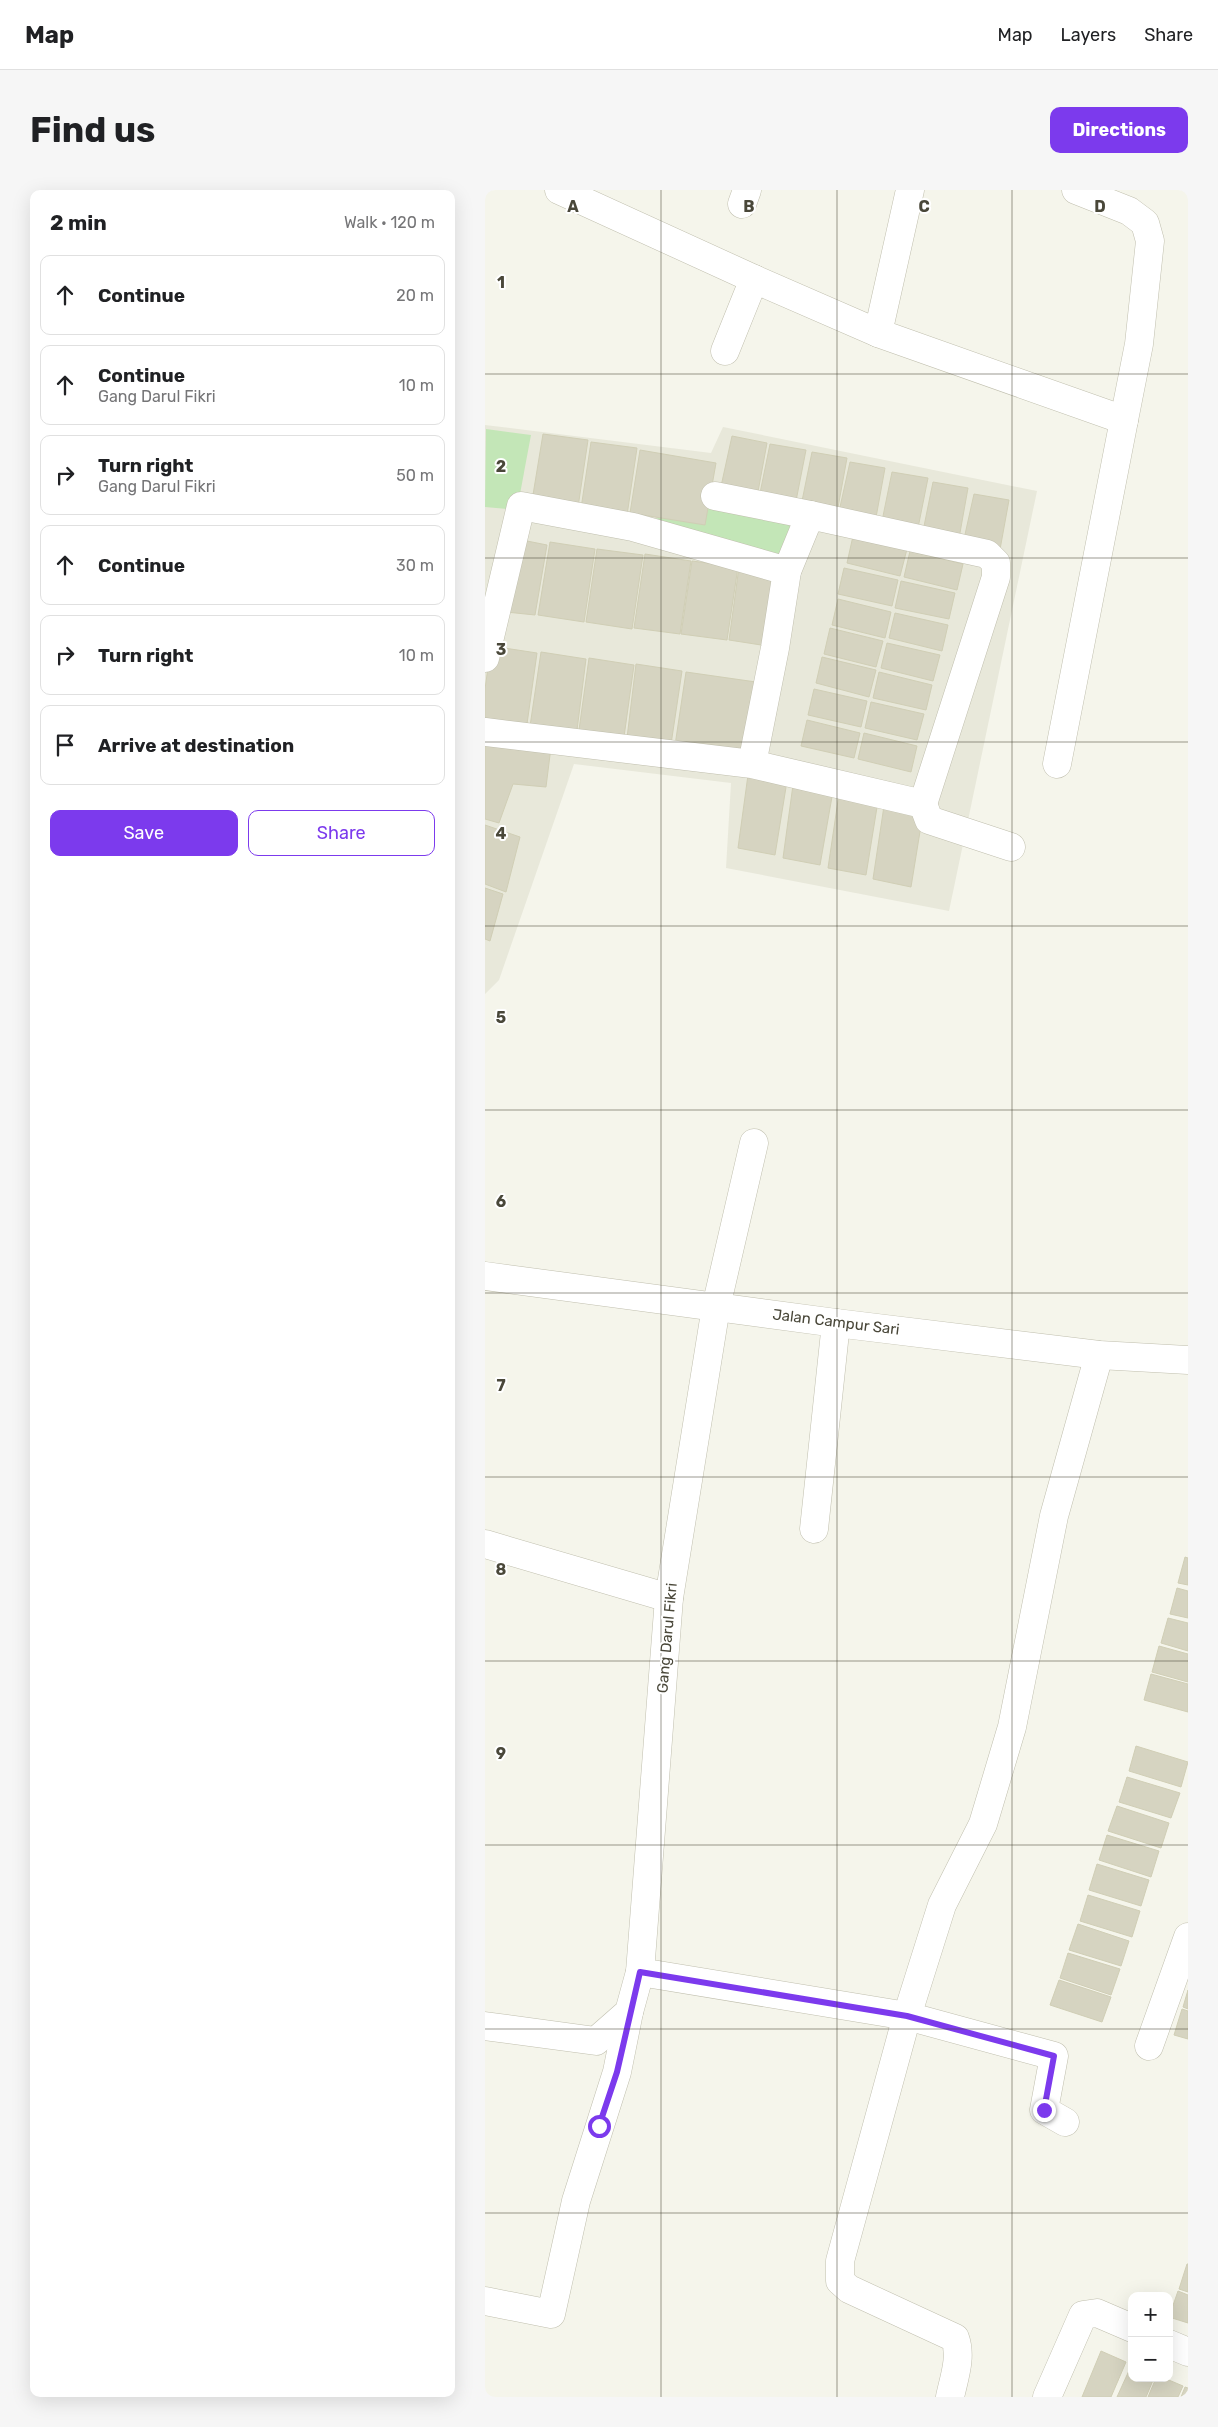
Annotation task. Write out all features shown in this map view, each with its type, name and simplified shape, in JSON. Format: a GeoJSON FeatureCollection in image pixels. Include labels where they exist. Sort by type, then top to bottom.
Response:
{"type":"FeatureCollection","features":[{"type":"Feature","properties":{"kind":"street"},"geometry":{"type":"LineString","coordinates":[[559,190],[754,279],[878,332],[1124,420]]}},
{"type":"Feature","properties":{"kind":"street"},"geometry":{"type":"LineString","coordinates":[[878,332],[909,190]]}},
{"type":"Feature","properties":{"kind":"street"},"geometry":{"type":"LineString","coordinates":[[1057,764],[1139,344],[1151,241],[1145,223],[1129,211],[1076,190]]}},
{"type":"Feature","properties":{"kind":"street"},"geometry":{"type":"LineString","coordinates":[[725,352],[754,279]]}},
{"type":"Feature","properties":{"kind":"street"},"geometry":{"type":"LineString","coordinates":[[715,496],[987,554],[996,562],[996,577],[923,804],[929,820],[1011,847]]}},
{"type":"Feature","properties":{"kind":"street"},"geometry":{"type":"LineString","coordinates":[[485,658],[521,506],[633,527],[787,571]]}},
{"type":"Feature","properties":{"kind":"street"},"geometry":{"type":"LineString","coordinates":[[752,764],[787,571],[810,515]]}},
{"type":"Feature","properties":{"kind":"street"},"geometry":{"type":"LineString","coordinates":[[485,732],[752,764],[923,804]]}},
{"type":"Feature","properties":{"kind":"street","name":"Gang Darul Fikri"},"geometry":{"type":"LineString","coordinates":[[485,2301],[551,2314],[576,2201],[617,2072],[629,2012],[640,1972],[669,1598],[716,1306],[754,1143]]}},
{"type":"Feature","properties":{"kind":"street","name":"Jalan Campur Sari"},"geometry":{"type":"LineString","coordinates":[[485,1276],[1099,1354],[1188,1360]]}},
{"type":"Feature","properties":{"kind":"street"},"geometry":{"type":"LineString","coordinates":[[814,1529],[836,1322]]}},
{"type":"Feature","properties":{"kind":"street"},"geometry":{"type":"LineString","coordinates":[[950,2397],[958,2359],[955,2338],[849,2289],[840,2280],[840,2261],[907,2016],[942,1905],[983,1824],[1012,1727],[1054,1516],[1099,1354]]}},
{"type":"Feature","properties":{"kind":"street"},"geometry":{"type":"LineString","coordinates":[[485,1544],[669,1598]]}},
{"type":"Feature","properties":{"kind":"street"},"geometry":{"type":"LineString","coordinates":[[1149,2046],[1188,1937]]}},
{"type":"Feature","properties":{"kind":"street"},"geometry":{"type":"LineString","coordinates":[[640,1972],[907,2016],[1054,2056],[1044,2110],[1065,2122]]}},
{"type":"Feature","properties":{"kind":"street"},"geometry":{"type":"LineString","coordinates":[[485,2026],[596,2041],[629,2012]]}},
{"type":"Feature","properties":{"kind":"street"},"geometry":{"type":"LineString","coordinates":[[1047,2397],[1083,2315],[1097,2313],[1128,2326]]}},
{"type":"Feature","properties":{"kind":"street"},"geometry":{"type":"LineString","coordinates":[[1173,2346],[1188,2352]]}},
{"type":"Feature","properties":{"kind":"shaded area"},"geometry":{"type":"Polygon","coordinates":[[[485,425],[711,453],[723,427],[1037,491],[949,911],[726,868],[731,783],[574,764],[499,980],[485,994],[485,425]]]}},
{"type":"Feature","properties":{"kind":"green space"},"geometry":{"type":"Polygon","coordinates":[[[486,429],[531,435],[517,510],[485,507],[486,429]]]}},
{"type":"Feature","properties":{"kind":"green space"},"geometry":{"type":"Polygon","coordinates":[[[717,497],[810,515],[787,571],[633,527],[717,497]]]}},
{"type":"Feature","properties":{"kind":"building"},"geometry":{"type":"Polygon","coordinates":[[[543,434],[588,440],[577,514],[531,507],[543,434]]]}},
{"type":"Feature","properties":{"kind":"building"},"geometry":{"type":"Polygon","coordinates":[[[732,436],[767,443],[757,497],[720,491],[732,436]]]}},
{"type":"Feature","properties":{"kind":"building"},"geometry":{"type":"Polygon","coordinates":[[[591,442],[637,448],[626,522],[580,515],[591,442]]]}},
{"type":"Feature","properties":{"kind":"building"},"geometry":{"type":"Polygon","coordinates":[[[770,444],[806,450],[795,506],[759,498],[770,444]]]}},
{"type":"Feature","properties":{"kind":"building"},"geometry":{"type":"Polygon","coordinates":[[[640,450],[716,463],[705,525],[630,513],[640,450]]]}},
{"type":"Feature","properties":{"kind":"building"},"geometry":{"type":"Polygon","coordinates":[[[812,452],[847,458],[837,513],[801,506],[812,452]]]}},
{"type":"Feature","properties":{"kind":"building"},"geometry":{"type":"Polygon","coordinates":[[[850,462],[885,468],[875,523],[838,516],[850,462]]]}},
{"type":"Feature","properties":{"kind":"building"},"geometry":{"type":"Polygon","coordinates":[[[892,472],[928,478],[917,533],[881,526],[892,472]]]}},
{"type":"Feature","properties":{"kind":"building"},"geometry":{"type":"Polygon","coordinates":[[[933,482],[968,488],[958,544],[922,536],[933,482]]]}},
{"type":"Feature","properties":{"kind":"building"},"geometry":{"type":"Polygon","coordinates":[[[974,494],[1009,500],[999,555],[962,548],[974,494]]]}},
{"type":"Feature","properties":{"kind":"building"},"geometry":{"type":"Polygon","coordinates":[[[853,536],[907,549],[900,576],[847,563],[853,536]]]}},
{"type":"Feature","properties":{"kind":"building"},"geometry":{"type":"Polygon","coordinates":[[[517,539],[547,545],[535,615],[506,612],[517,539]]]}},
{"type":"Feature","properties":{"kind":"building"},"geometry":{"type":"Polygon","coordinates":[[[550,542],[595,549],[584,622],[538,615],[550,542]]]}},
{"type":"Feature","properties":{"kind":"building"},"geometry":{"type":"Polygon","coordinates":[[[597,549],[643,555],[632,629],[586,622],[597,549]]]}},
{"type":"Feature","properties":{"kind":"building"},"geometry":{"type":"Polygon","coordinates":[[[910,551],[963,564],[957,590],[904,577],[910,551]]]}},
{"type":"Feature","properties":{"kind":"building"},"geometry":{"type":"Polygon","coordinates":[[[645,554],[691,561],[680,634],[634,628],[645,554]]]}},
{"type":"Feature","properties":{"kind":"building"},"geometry":{"type":"Polygon","coordinates":[[[692,561],[738,567],[727,640],[681,634],[692,561]]]}},
{"type":"Feature","properties":{"kind":"building"},"geometry":{"type":"Polygon","coordinates":[[[739,567],[785,574],[774,647],[729,640],[739,567]]]}},
{"type":"Feature","properties":{"kind":"building"},"geometry":{"type":"Polygon","coordinates":[[[844,568],[898,580],[892,606],[838,594],[844,568]]]}},
{"type":"Feature","properties":{"kind":"building"},"geometry":{"type":"Polygon","coordinates":[[[901,581],[955,593],[949,619],[895,608],[901,581]]]}},
{"type":"Feature","properties":{"kind":"building"},"geometry":{"type":"Polygon","coordinates":[[[838,599],[891,612],[885,638],[832,625],[838,599]]]}},
{"type":"Feature","properties":{"kind":"building"},"geometry":{"type":"Polygon","coordinates":[[[895,613],[948,625],[942,651],[889,638],[895,613]]]}},
{"type":"Feature","properties":{"kind":"building"},"geometry":{"type":"Polygon","coordinates":[[[830,628],[883,641],[876,667],[824,654],[830,628]]]}},
{"type":"Feature","properties":{"kind":"building"},"geometry":{"type":"Polygon","coordinates":[[[887,643],[940,655],[933,681],[881,668],[887,643]]]}},
{"type":"Feature","properties":{"kind":"building"},"geometry":{"type":"Polygon","coordinates":[[[491,646],[537,653],[526,731],[485,726],[485,689],[491,646]]]}},
{"type":"Feature","properties":{"kind":"building"},"geometry":{"type":"Polygon","coordinates":[[[541,652],[586,659],[576,738],[529,733],[541,652]]]}},
{"type":"Feature","properties":{"kind":"building"},"geometry":{"type":"Polygon","coordinates":[[[822,657],[876,670],[869,697],[816,683],[822,657]]]}},
{"type":"Feature","properties":{"kind":"building"},"geometry":{"type":"Polygon","coordinates":[[[589,658],[634,665],[623,744],[578,737],[589,658]]]}},
{"type":"Feature","properties":{"kind":"building"},"geometry":{"type":"Polygon","coordinates":[[[636,664],[682,671],[670,751],[626,746],[636,664]]]}},
{"type":"Feature","properties":{"kind":"building"},"geometry":{"type":"Polygon","coordinates":[[[686,672],[763,683],[748,759],[674,752],[686,672]]]}},
{"type":"Feature","properties":{"kind":"building"},"geometry":{"type":"Polygon","coordinates":[[[879,672],[932,685],[926,710],[873,698],[879,672]]]}},
{"type":"Feature","properties":{"kind":"building"},"geometry":{"type":"Polygon","coordinates":[[[814,689],[867,701],[861,727],[808,715],[814,689]]]}},
{"type":"Feature","properties":{"kind":"building"},"geometry":{"type":"Polygon","coordinates":[[[871,702],[924,714],[917,740],[865,728],[871,702]]]}},
{"type":"Feature","properties":{"kind":"building"},"geometry":{"type":"Polygon","coordinates":[[[807,720],[860,733],[854,758],[801,746],[807,720]]]}},
{"type":"Feature","properties":{"kind":"building"},"geometry":{"type":"Polygon","coordinates":[[[864,733],[917,746],[911,772],[858,759],[864,733]]]}},
{"type":"Feature","properties":{"kind":"building"},"geometry":{"type":"Polygon","coordinates":[[[485,738],[551,747],[546,787],[513,784],[499,823],[485,819],[485,738]]]}},
{"type":"Feature","properties":{"kind":"building"},"geometry":{"type":"Polygon","coordinates":[[[748,775],[787,781],[775,855],[738,848],[748,775]]]}},
{"type":"Feature","properties":{"kind":"building"},"geometry":{"type":"Polygon","coordinates":[[[793,785],[833,791],[820,865],[783,858],[793,785]]]}},
{"type":"Feature","properties":{"kind":"building"},"geometry":{"type":"Polygon","coordinates":[[[839,794],[878,801],[866,875],[828,868],[839,794]]]}},
{"type":"Feature","properties":{"kind":"building"},"geometry":{"type":"Polygon","coordinates":[[[884,806],[923,813],[911,887],[873,879],[884,806]]]}},
{"type":"Feature","properties":{"kind":"building"},"geometry":{"type":"Polygon","coordinates":[[[485,825],[520,837],[506,892],[485,884],[485,825]]]}},
{"type":"Feature","properties":{"kind":"building"},"geometry":{"type":"Polygon","coordinates":[[[485,888],[503,894],[490,941],[485,939],[485,888]]]}},
{"type":"Feature","properties":{"kind":"building"},"geometry":{"type":"Polygon","coordinates":[[[1185,1557],[1188,1558],[1188,1585],[1178,1583],[1185,1557]]]}},
{"type":"Feature","properties":{"kind":"building"},"geometry":{"type":"Polygon","coordinates":[[[1177,1588],[1188,1591],[1188,1618],[1170,1614],[1177,1588]]]}},
{"type":"Feature","properties":{"kind":"building"},"geometry":{"type":"Polygon","coordinates":[[[1168,1618],[1188,1623],[1188,1651],[1161,1643],[1168,1618]]]}},
{"type":"Feature","properties":{"kind":"building"},"geometry":{"type":"Polygon","coordinates":[[[1159,1646],[1188,1654],[1188,1682],[1152,1672],[1159,1646]]]}},
{"type":"Feature","properties":{"kind":"building"},"geometry":{"type":"Polygon","coordinates":[[[1151,1674],[1188,1684],[1188,1712],[1144,1700],[1151,1674]]]}},
{"type":"Feature","properties":{"kind":"building"},"geometry":{"type":"Polygon","coordinates":[[[1136,1746],[1188,1762],[1181,1787],[1129,1771],[1136,1746]]]}},
{"type":"Feature","properties":{"kind":"building"},"geometry":{"type":"Polygon","coordinates":[[[1127,1777],[1180,1793],[1171,1818],[1119,1802],[1127,1777]]]}},
{"type":"Feature","properties":{"kind":"building"},"geometry":{"type":"Polygon","coordinates":[[[1117,1806],[1169,1823],[1161,1848],[1108,1831],[1117,1806]]]}},
{"type":"Feature","properties":{"kind":"building"},"geometry":{"type":"Polygon","coordinates":[[[1107,1835],[1159,1851],[1151,1877],[1099,1860],[1107,1835]]]}},
{"type":"Feature","properties":{"kind":"building"},"geometry":{"type":"Polygon","coordinates":[[[1097,1864],[1149,1880],[1141,1906],[1089,1890],[1097,1864]]]}},
{"type":"Feature","properties":{"kind":"building"},"geometry":{"type":"Polygon","coordinates":[[[1088,1895],[1140,1911],[1132,1937],[1080,1921],[1088,1895]]]}},
{"type":"Feature","properties":{"kind":"building"},"geometry":{"type":"Polygon","coordinates":[[[1078,1924],[1129,1941],[1121,1966],[1069,1950],[1078,1924]]]}},
{"type":"Feature","properties":{"kind":"building"},"geometry":{"type":"Polygon","coordinates":[[[1068,1953],[1120,1969],[1111,1995],[1060,1978],[1068,1953]]]}},
{"type":"Feature","properties":{"kind":"building"},"geometry":{"type":"Polygon","coordinates":[[[1059,1980],[1111,1997],[1102,2022],[1050,2005],[1059,1980]]]}},
{"type":"Feature","properties":{"kind":"building"},"geometry":{"type":"Polygon","coordinates":[[[1188,1990],[1188,2009],[1183,2007],[1188,1990]]]}},
{"type":"Feature","properties":{"kind":"building"},"geometry":{"type":"Polygon","coordinates":[[[1182,2009],[1188,2011],[1188,2039],[1174,2035],[1182,2009]]]}},
{"type":"Feature","properties":{"kind":"building"},"geometry":{"type":"Polygon","coordinates":[[[1188,2264],[1188,2292],[1179,2289],[1188,2264]]]}},
{"type":"Feature","properties":{"kind":"building"},"geometry":{"type":"Polygon","coordinates":[[[1178,2291],[1188,2295],[1188,2323],[1173,2318],[1173,2305],[1178,2291]]]}},
{"type":"Feature","properties":{"kind":"building"},"geometry":{"type":"Polygon","coordinates":[[[1101,2351],[1126,2362],[1111,2397],[1082,2397],[1101,2351]]]}},
{"type":"Feature","properties":{"kind":"building"},"geometry":{"type":"Polygon","coordinates":[[[1128,2373],[1128,2382],[1152,2382],[1146,2397],[1117,2397],[1128,2373]]]}},
{"type":"Feature","properties":{"kind":"building"},"geometry":{"type":"Polygon","coordinates":[[[1154,2382],[1173,2382],[1183,2386],[1178,2397],[1148,2397],[1154,2382]]]}},
{"type":"Feature","properties":{"kind":"building"},"geometry":{"type":"Polygon","coordinates":[[[1185,2387],[1188,2388],[1188,2397],[1181,2397],[1185,2387]]]}},
{"type":"Feature","properties":{"kind":"route"},"geometry":{"type":"LineString","coordinates":[[599,2126],[617,2072],[629,2012],[640,1972],[907,2016],[1054,2056],[1044,2110]]}}]}
